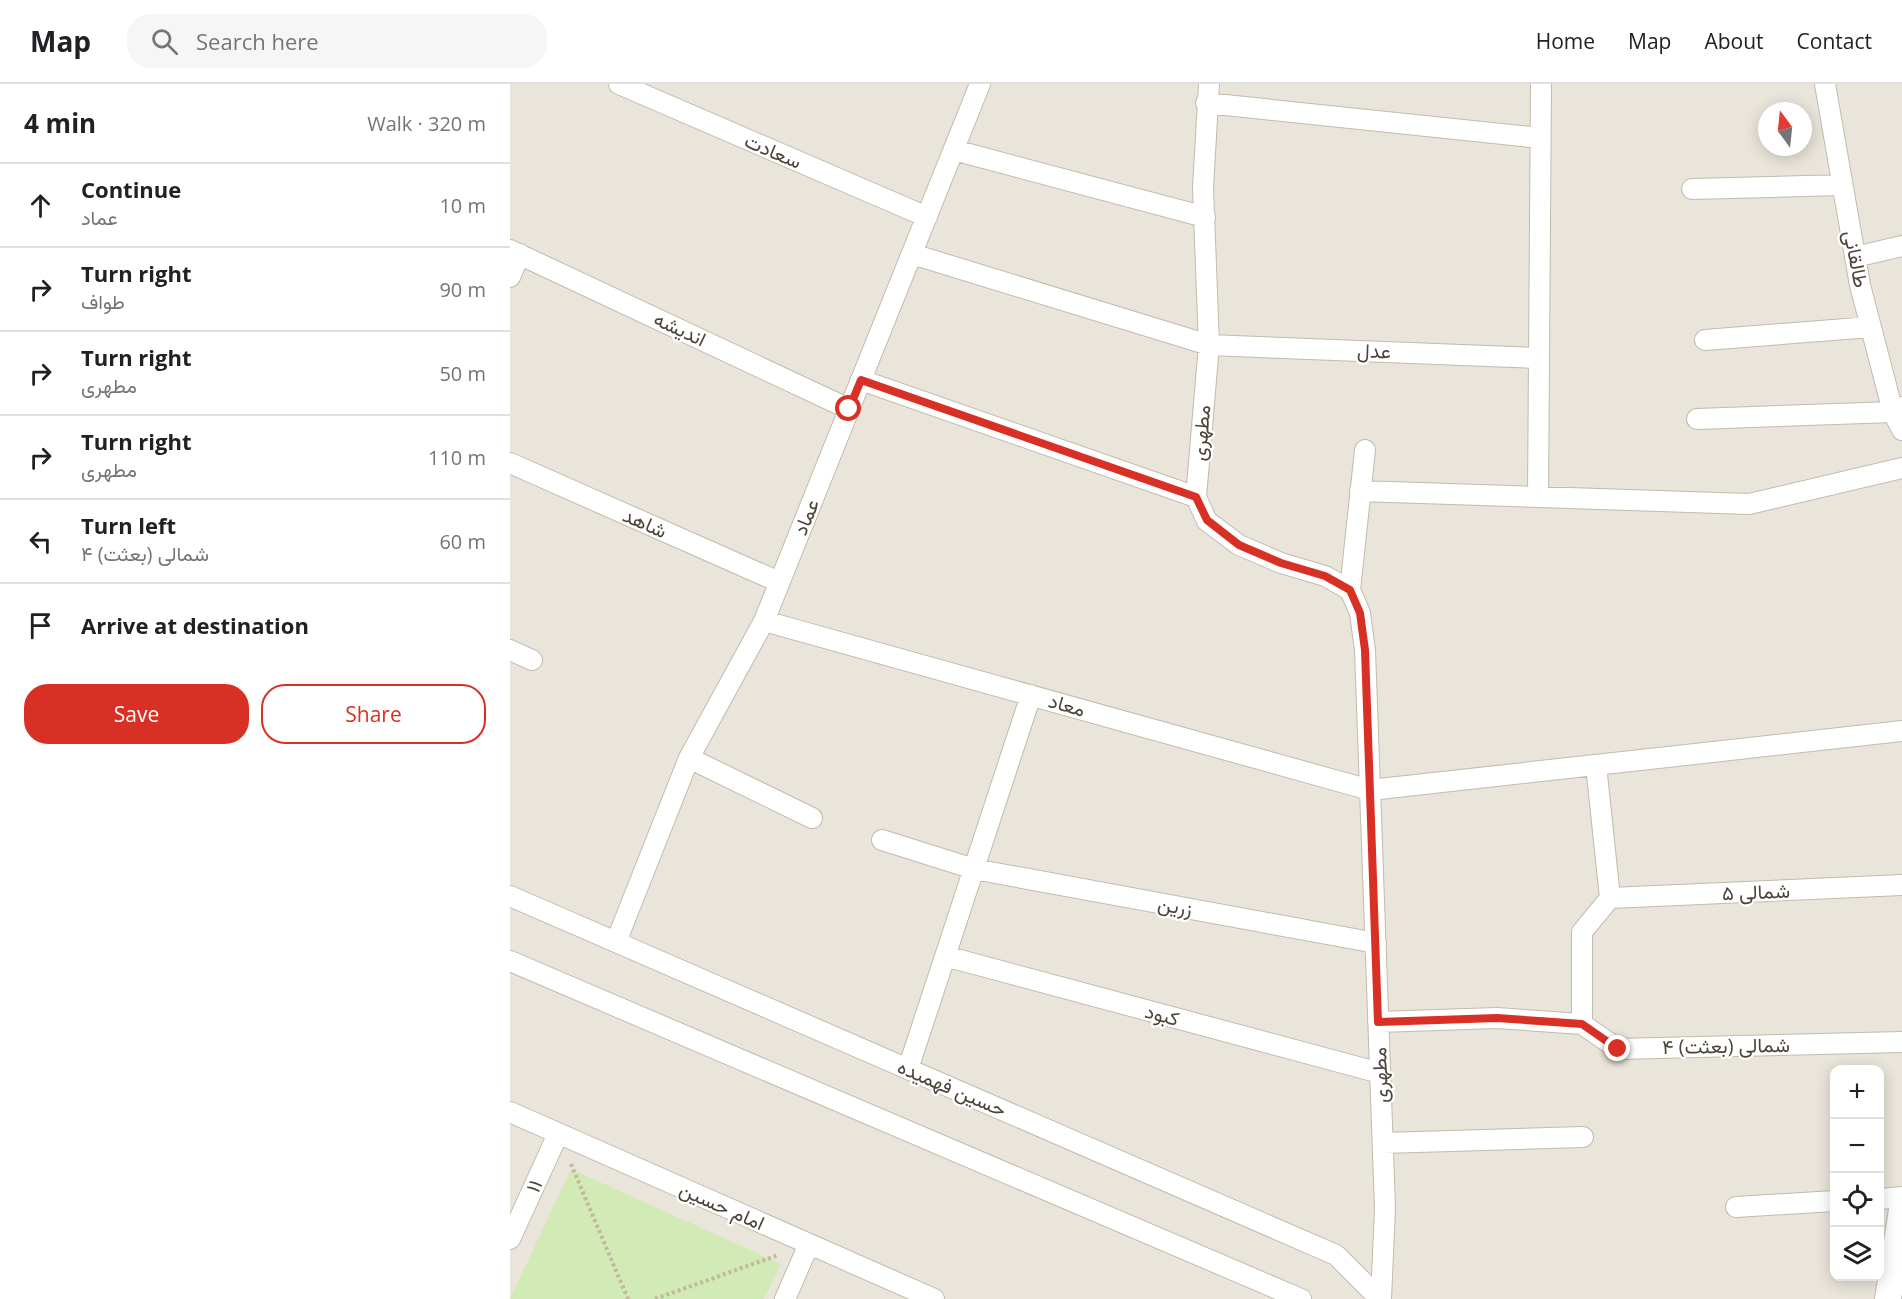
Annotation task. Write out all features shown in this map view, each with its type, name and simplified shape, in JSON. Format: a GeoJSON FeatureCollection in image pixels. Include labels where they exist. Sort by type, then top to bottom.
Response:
{"type":"FeatureCollection","features":[{"type":"Feature","properties":{"kind":"street","name":"سعادت"},"geometry":{"type":"LineString","coordinates":[[619,84],[927,217]]}},
{"type":"Feature","properties":{"kind":"street","name":"عماد"},"geometry":{"type":"LineString","coordinates":[[616,942],[689,758],[764,621],[980,84]]}},
{"type":"Feature","properties":{"kind":"street"},"geometry":{"type":"LineString","coordinates":[[1539,497],[1541,84]]}},
{"type":"Feature","properties":{"kind":"street","name":"طالقانی"},"geometry":{"type":"LineString","coordinates":[[1825,84],[1860,285],[1899,416]]}},
{"type":"Feature","properties":{"kind":"street"},"geometry":{"type":"LineString","coordinates":[[1208,93],[1540,138]]}},
{"type":"Feature","properties":{"kind":"street","name":"مطهری"},"geometry":{"type":"LineString","coordinates":[[1196,497],[1209,345],[1203,188],[1208,93]]}},
{"type":"Feature","properties":{"kind":"street"},"geometry":{"type":"LineString","coordinates":[[954,150],[1205,217]]}},
{"type":"Feature","properties":{"kind":"street"},"geometry":{"type":"LineString","coordinates":[[1692,189],[1842,185]]}},
{"type":"Feature","properties":{"kind":"street"},"geometry":{"type":"LineString","coordinates":[[1855,257],[1902,246]]}},
{"type":"Feature","properties":{"kind":"street"},"geometry":{"type":"LineString","coordinates":[[510,277],[515,252]]}},
{"type":"Feature","properties":{"kind":"street","name":"اندیشه"},"geometry":{"type":"LineString","coordinates":[[515,252],[849,409]]}},
{"type":"Feature","properties":{"kind":"street","name":"عدل"},"geometry":{"type":"LineString","coordinates":[[912,254],[1209,345],[1539,358]]}},
{"type":"Feature","properties":{"kind":"street"},"geometry":{"type":"LineString","coordinates":[[1705,340],[1871,327]]}},
{"type":"Feature","properties":{"kind":"street"},"geometry":{"type":"LineString","coordinates":[[861,380],[1196,497],[1207,520],[1239,545],[1281,563],[1325,576],[1350,590],[1365,450]]}},
{"type":"Feature","properties":{"kind":"street"},"geometry":{"type":"LineString","coordinates":[[1697,419],[1899,416]]}},
{"type":"Feature","properties":{"kind":"street","name":"شاهد"},"geometry":{"type":"LineString","coordinates":[[510,463],[779,582]]}},
{"type":"Feature","properties":{"kind":"street"},"geometry":{"type":"LineString","coordinates":[[1360,491],[1749,504],[1902,468]]}},
{"type":"Feature","properties":{"kind":"street","name":"مطهری"},"geometry":{"type":"LineString","coordinates":[[1350,590],[1360,613],[1365,650],[1385,1209],[1381,1299]]}},
{"type":"Feature","properties":{"kind":"street","name":"معاد"},"geometry":{"type":"LineString","coordinates":[[764,621],[1370,790]]}},
{"type":"Feature","properties":{"kind":"street"},"geometry":{"type":"LineString","coordinates":[[510,650],[532,660]]}},
{"type":"Feature","properties":{"kind":"street"},"geometry":{"type":"LineString","coordinates":[[908,1069],[1031,695]]}},
{"type":"Feature","properties":{"kind":"street"},"geometry":{"type":"LineString","coordinates":[[1370,790],[1902,731]]}},
{"type":"Feature","properties":{"kind":"street"},"geometry":{"type":"LineString","coordinates":[[689,758],[812,818]]}},
{"type":"Feature","properties":{"kind":"street"},"geometry":{"type":"LineString","coordinates":[[1378,1022],[1497,1018],[1582,1024],[1582,932],[1610,898],[1596,765]]}},
{"type":"Feature","properties":{"kind":"street","name":"زرین"},"geometry":{"type":"LineString","coordinates":[[882,840],[974,869],[1376,943]]}},
{"type":"Feature","properties":{"kind":"street","name":"۵ شمالی"},"geometry":{"type":"LineString","coordinates":[[1610,898],[1902,885]]}},
{"type":"Feature","properties":{"kind":"street","name":"حسین فهمیده"},"geometry":{"type":"LineString","coordinates":[[510,896],[1336,1255],[1381,1299]]}},
{"type":"Feature","properties":{"kind":"street","name":"کبود"},"geometry":{"type":"LineString","coordinates":[[945,956],[1380,1073]]}},
{"type":"Feature","properties":{"kind":"street"},"geometry":{"type":"LineString","coordinates":[[510,961],[1301,1299]]}},
{"type":"Feature","properties":{"kind":"street","name":"۴ شمالی (بعثت)"},"geometry":{"type":"LineString","coordinates":[[1582,1024],[1618,1049],[1902,1042]]}},
{"type":"Feature","properties":{"kind":"street","name":"امام حسین"},"geometry":{"type":"LineString","coordinates":[[510,1112],[809,1244],[913,1295],[934,1299]]}},
{"type":"Feature","properties":{"kind":"street","name":"۱۱"},"geometry":{"type":"LineString","coordinates":[[510,1239],[558,1134]]}},
{"type":"Feature","properties":{"kind":"street"},"geometry":{"type":"LineString","coordinates":[[1383,1143],[1583,1137]]}},
{"type":"Feature","properties":{"kind":"street"},"geometry":{"type":"LineString","coordinates":[[1884,1199],[1902,1197]]}},
{"type":"Feature","properties":{"kind":"street"},"geometry":{"type":"LineString","coordinates":[[1736,1207],[1830,1201]]}},
{"type":"Feature","properties":{"kind":"street"},"geometry":{"type":"LineString","coordinates":[[1888,1299],[1902,1210]]}},
{"type":"Feature","properties":{"kind":"street"},"geometry":{"type":"LineString","coordinates":[[785,1299],[809,1244]]}},
{"type":"Feature","properties":{"kind":"path"},"geometry":{"type":"LineString","coordinates":[[558,1134],[628,1299]]}},
{"type":"Feature","properties":{"kind":"path"},"geometry":{"type":"LineString","coordinates":[[655,1299],[809,1244]]}},
{"type":"Feature","properties":{"kind":"shaded area"},"geometry":{"type":"Polygon","coordinates":[[[510,84],[1902,84],[1902,1299],[510,1299],[510,84]]]}},
{"type":"Feature","properties":{"kind":"green space"},"geometry":{"type":"Polygon","coordinates":[[[571,1169],[781,1264],[764,1299],[510,1299],[571,1169]]]}},
{"type":"Feature","properties":{"kind":"route"},"geometry":{"type":"LineString","coordinates":[[849,409],[861,380],[1196,497],[1207,520],[1239,545],[1281,563],[1325,576],[1350,590],[1360,613],[1365,650],[1378,1022],[1497,1018],[1582,1024],[1618,1049]]}}]}
